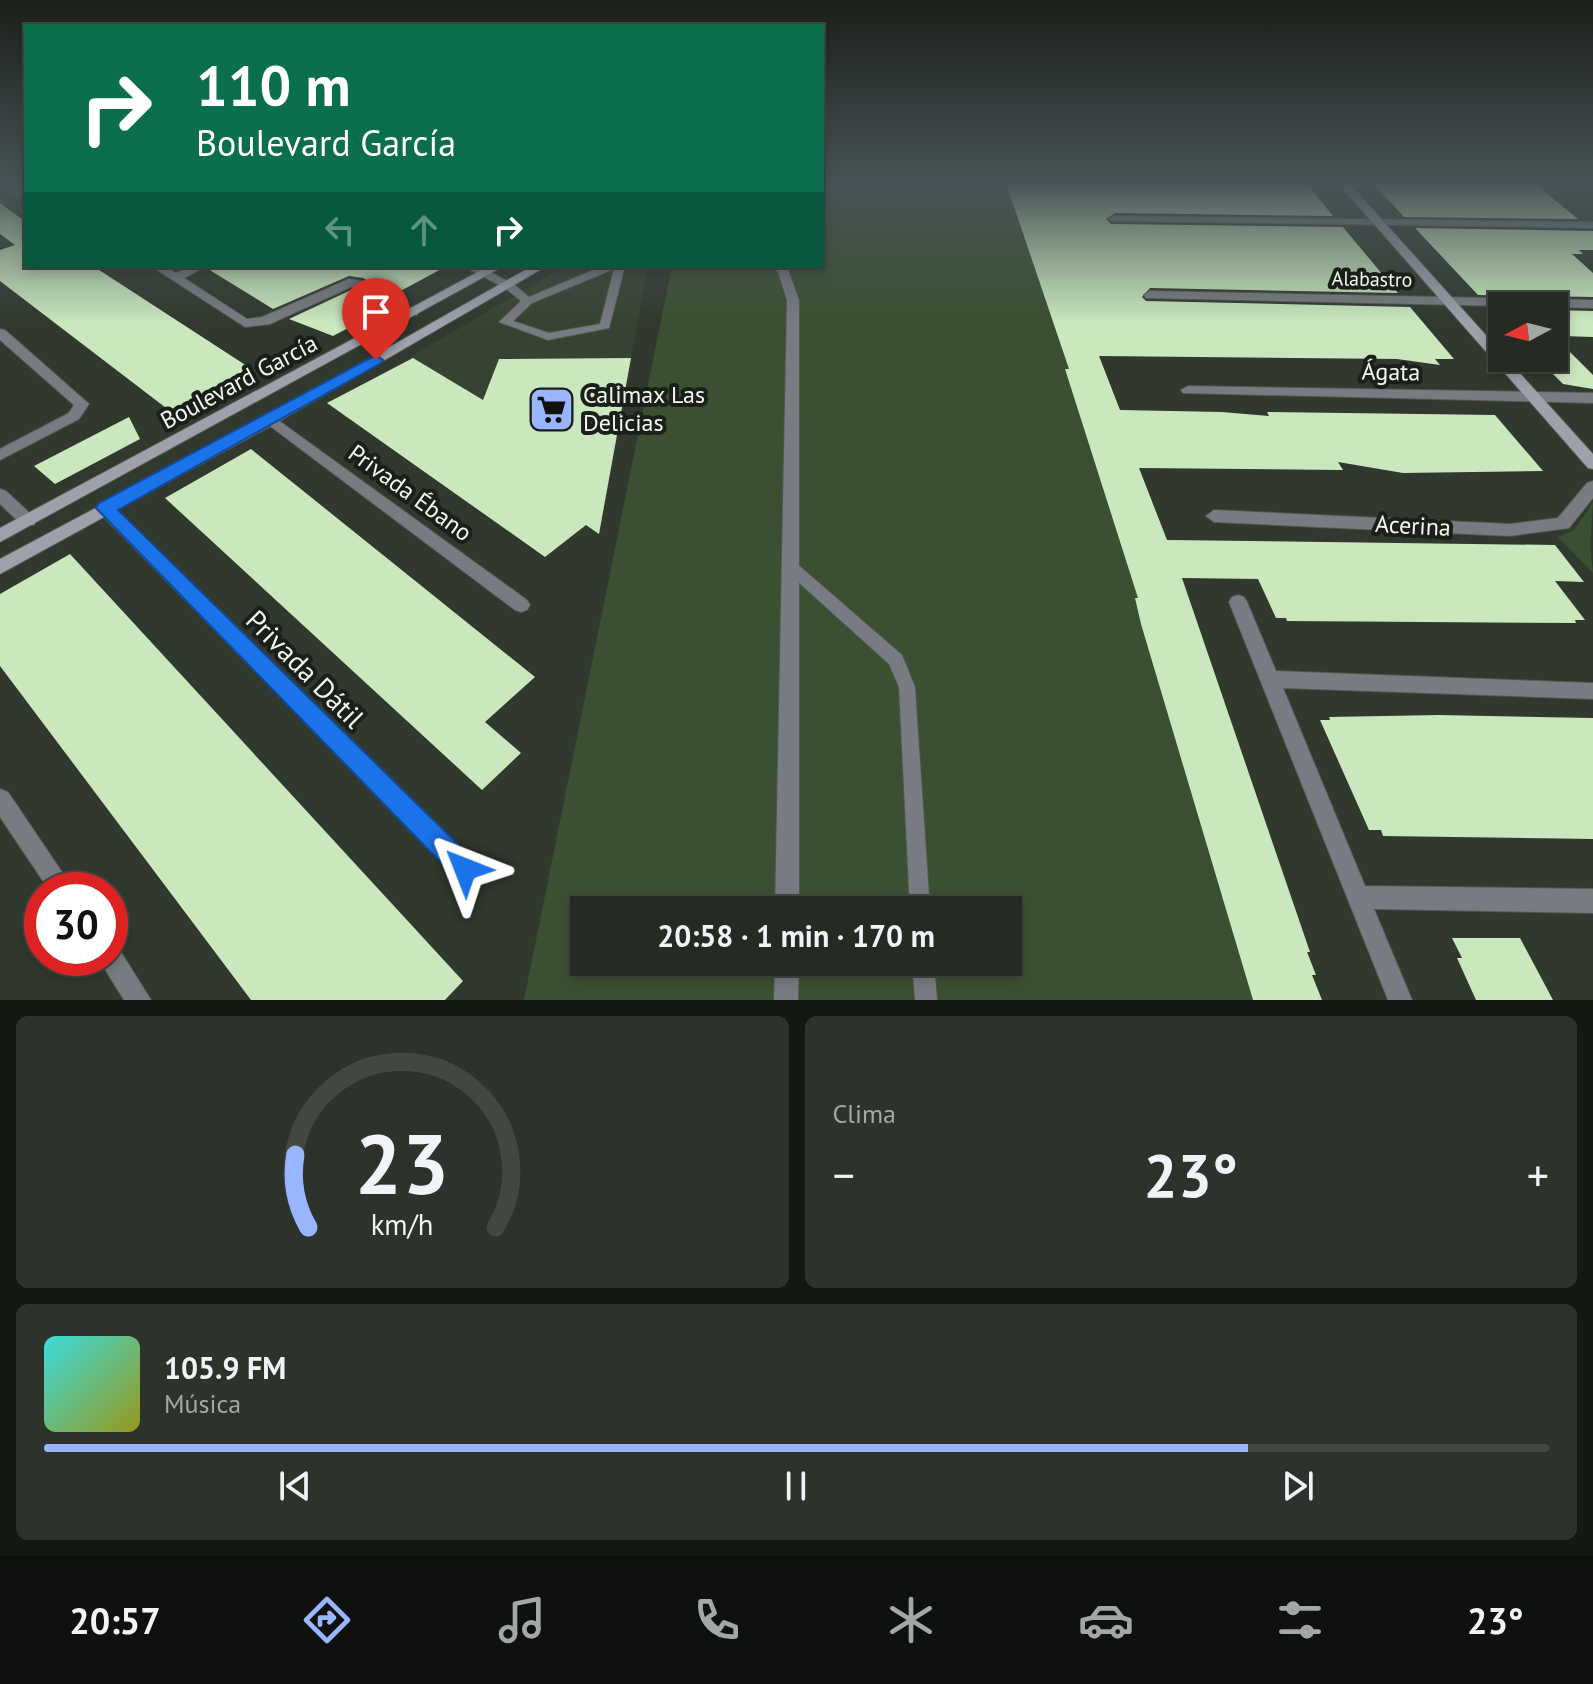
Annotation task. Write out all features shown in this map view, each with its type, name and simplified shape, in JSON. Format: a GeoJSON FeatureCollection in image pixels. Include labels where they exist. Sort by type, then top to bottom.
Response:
{"type":"FeatureCollection","features":[{"type":"Feature","properties":{"kind":"main road"},"geometry":{"type":"LineString","coordinates":[[1386,230],[1593,464]]}},
{"type":"Feature","properties":{"kind":"main road","name":"Boulevard García"},"geometry":{"type":"LineString","coordinates":[[0,567],[271,420],[537,268]]}},
{"type":"Feature","properties":{"kind":"main road","name":"Boulevard García"},"geometry":{"type":"LineString","coordinates":[[0,536],[491,270]]}},
{"type":"Feature","properties":{"kind":"street"},"geometry":{"type":"LineString","coordinates":[[160,268],[245,323],[265,321],[349,283],[358,284],[413,312]]}},
{"type":"Feature","properties":{"kind":"street"},"geometry":{"type":"LineString","coordinates":[[176,277],[196,268]]}},
{"type":"Feature","properties":{"kind":"street"},"geometry":{"type":"LineString","coordinates":[[780,268],[783,270],[793,300],[787,896]]}},
{"type":"Feature","properties":{"kind":"street"},"geometry":{"type":"LineString","coordinates":[[491,270],[507,284]]}},
{"type":"Feature","properties":{"kind":"street","name":"Alabastro"},"geometry":{"type":"LineString","coordinates":[[1150,295],[1593,304]]}},
{"type":"Feature","properties":{"kind":"street"},"geometry":{"type":"LineString","coordinates":[[0,333],[7,349],[82,404],[74,416],[0,455]]}},
{"type":"Feature","properties":{"kind":"street","name":"Ágata"},"geometry":{"type":"LineString","coordinates":[[1188,390],[1593,398]]}},
{"type":"Feature","properties":{"kind":"street","name":"Privada Ébano"},"geometry":{"type":"LineString","coordinates":[[271,420],[521,605]]}},
{"type":"Feature","properties":{"kind":"street","name":"Acerina"},"geometry":{"type":"LineString","coordinates":[[1214,516],[1542,529],[1563,524],[1593,487]]}},
{"type":"Feature","properties":{"kind":"street"},"geometry":{"type":"LineString","coordinates":[[0,495],[28,521]]}},
{"type":"Feature","properties":{"kind":"street","name":"Privada Dátil"},"geometry":{"type":"LineString","coordinates":[[105,508],[465,869]]}},
{"type":"Feature","properties":{"kind":"street"},"geometry":{"type":"LineString","coordinates":[[1238,602],[1400,1000]]}},
{"type":"Feature","properties":{"kind":"street"},"geometry":{"type":"LineString","coordinates":[[1270,679],[1593,691]]}},
{"type":"Feature","properties":{"kind":"street"},"geometry":{"type":"LineString","coordinates":[[0,799],[51,872]]}},
{"type":"Feature","properties":{"kind":"street"},"geometry":{"type":"LineString","coordinates":[[1358,897],[1593,901]]}},
{"type":"Feature","properties":{"kind":"street"},"geometry":{"type":"LineString","coordinates":[[122,976],[139,1000]]}},
{"type":"Feature","properties":{"kind":"street"},"geometry":{"type":"LineString","coordinates":[[786,1000],[787,976]]}},
{"type":"Feature","properties":{"kind":"lane"},"geometry":{"type":"LineString","coordinates":[[607,268],[528,301],[505,322],[548,337],[605,326],[620,268]]}},
{"type":"Feature","properties":{"kind":"lane"},"geometry":{"type":"LineString","coordinates":[[507,284],[528,301]]}},
{"type":"Feature","properties":{"kind":"lane"},"geometry":{"type":"LineString","coordinates":[[791,567],[896,660],[907,687],[919,896]]}},
{"type":"Feature","properties":{"kind":"lane"},"geometry":{"type":"LineString","coordinates":[[924,976],[926,1000]]}},
{"type":"Feature","properties":{"kind":"shaded area"},"geometry":{"type":"Polygon","coordinates":[[[562,268],[648,268],[599,534],[378,376],[562,268]]]}},
{"type":"Feature","properties":{"kind":"green space"},"geometry":{"type":"Polygon","coordinates":[[[824,230],[1027,230],[1274,1000],[524,1000],[672,268],[824,268],[824,230]]]}},
{"type":"Feature","properties":{"kind":"green space"},"geometry":{"type":"Polygon","coordinates":[[[1593,502],[1590,545],[1593,573],[1558,537],[1574,530],[1593,502]]]}},
{"type":"Feature","properties":{"kind":"building"},"geometry":{"type":"Polygon","coordinates":[[[0,230],[24,230],[24,268],[96,268],[250,368],[170,411],[0,281],[0,250],[15,245],[0,234],[0,230]]]}},
{"type":"Feature","properties":{"kind":"building"},"geometry":{"type":"Polygon","coordinates":[[[1022,230],[1345,230],[1398,293],[1150,288],[1142,297],[1146,301],[1410,307],[1454,359],[1435,359],[1440,365],[1397,359],[1099,356],[1120,410],[1269,416],[1267,412],[1495,415],[1543,471],[1403,473],[1338,462],[1343,470],[1139,468],[1167,540],[1555,545],[1584,582],[1555,581],[1585,620],[1575,620],[1576,623],[1287,621],[1286,618],[1276,618],[1258,579],[1182,578],[1310,952],[1307,952],[1316,975],[1312,975],[1322,1000],[1253,1000],[1141,624],[1135,598],[1138,598],[1065,369],[1069,369],[1022,230]]]}},
{"type":"Feature","properties":{"kind":"building"},"geometry":{"type":"Polygon","coordinates":[[[1417,230],[1593,231],[1593,250],[1579,250],[1583,254],[1572,254],[1593,273],[1593,297],[1568,297],[1568,292],[1488,292],[1488,295],[1478,295],[1417,230]]]}},
{"type":"Feature","properties":{"kind":"building"},"geometry":{"type":"Polygon","coordinates":[[[443,268],[393,295],[363,278],[349,276],[273,309],[208,269],[443,268]]]}},
{"type":"Feature","properties":{"kind":"building"},"geometry":{"type":"Polygon","coordinates":[[[351,290],[378,303],[364,310],[373,315],[333,336],[289,319],[351,290]]]}},
{"type":"Feature","properties":{"kind":"building"},"geometry":{"type":"Polygon","coordinates":[[[1568,310],[1593,311],[1593,337],[1568,336],[1568,310]]]}},
{"type":"Feature","properties":{"kind":"building"},"geometry":{"type":"Polygon","coordinates":[[[1568,350],[1593,375],[1593,389],[1563,384],[1551,372],[1568,372],[1568,350]]]}},
{"type":"Feature","properties":{"kind":"building"},"geometry":{"type":"Polygon","coordinates":[[[413,358],[483,400],[499,359],[631,358],[599,534],[586,525],[545,557],[327,403],[413,358]]]}},
{"type":"Feature","properties":{"kind":"building"},"geometry":{"type":"Polygon","coordinates":[[[129,417],[140,439],[55,484],[34,466],[129,417]]]}},
{"type":"Feature","properties":{"kind":"building"},"geometry":{"type":"Polygon","coordinates":[[[251,449],[535,677],[485,722],[521,753],[482,790],[165,498],[251,449]]]}},
{"type":"Feature","properties":{"kind":"building"},"geometry":{"type":"Polygon","coordinates":[[[70,554],[463,981],[445,1000],[251,1000],[0,666],[0,594],[70,554]]]}},
{"type":"Feature","properties":{"kind":"building"},"geometry":{"type":"Polygon","coordinates":[[[1439,715],[1593,718],[1593,839],[1383,836],[1381,830],[1369,830],[1320,720],[1330,720],[1329,717],[1439,715]]]}},
{"type":"Feature","properties":{"kind":"building"},"geometry":{"type":"Polygon","coordinates":[[[1452,938],[1520,938],[1553,1000],[1476,1000],[1457,958],[1462,958],[1452,938]]]}},
{"type":"Feature","properties":{"kind":"place","name":"Calimax Las Delicias"},"geometry":{"type":"Point","coordinates":[552,409]}},
{"type":"Feature","properties":{"kind":"route"},"geometry":{"type":"LineString","coordinates":[[376,360],[105,508],[465,869]]}}]}
